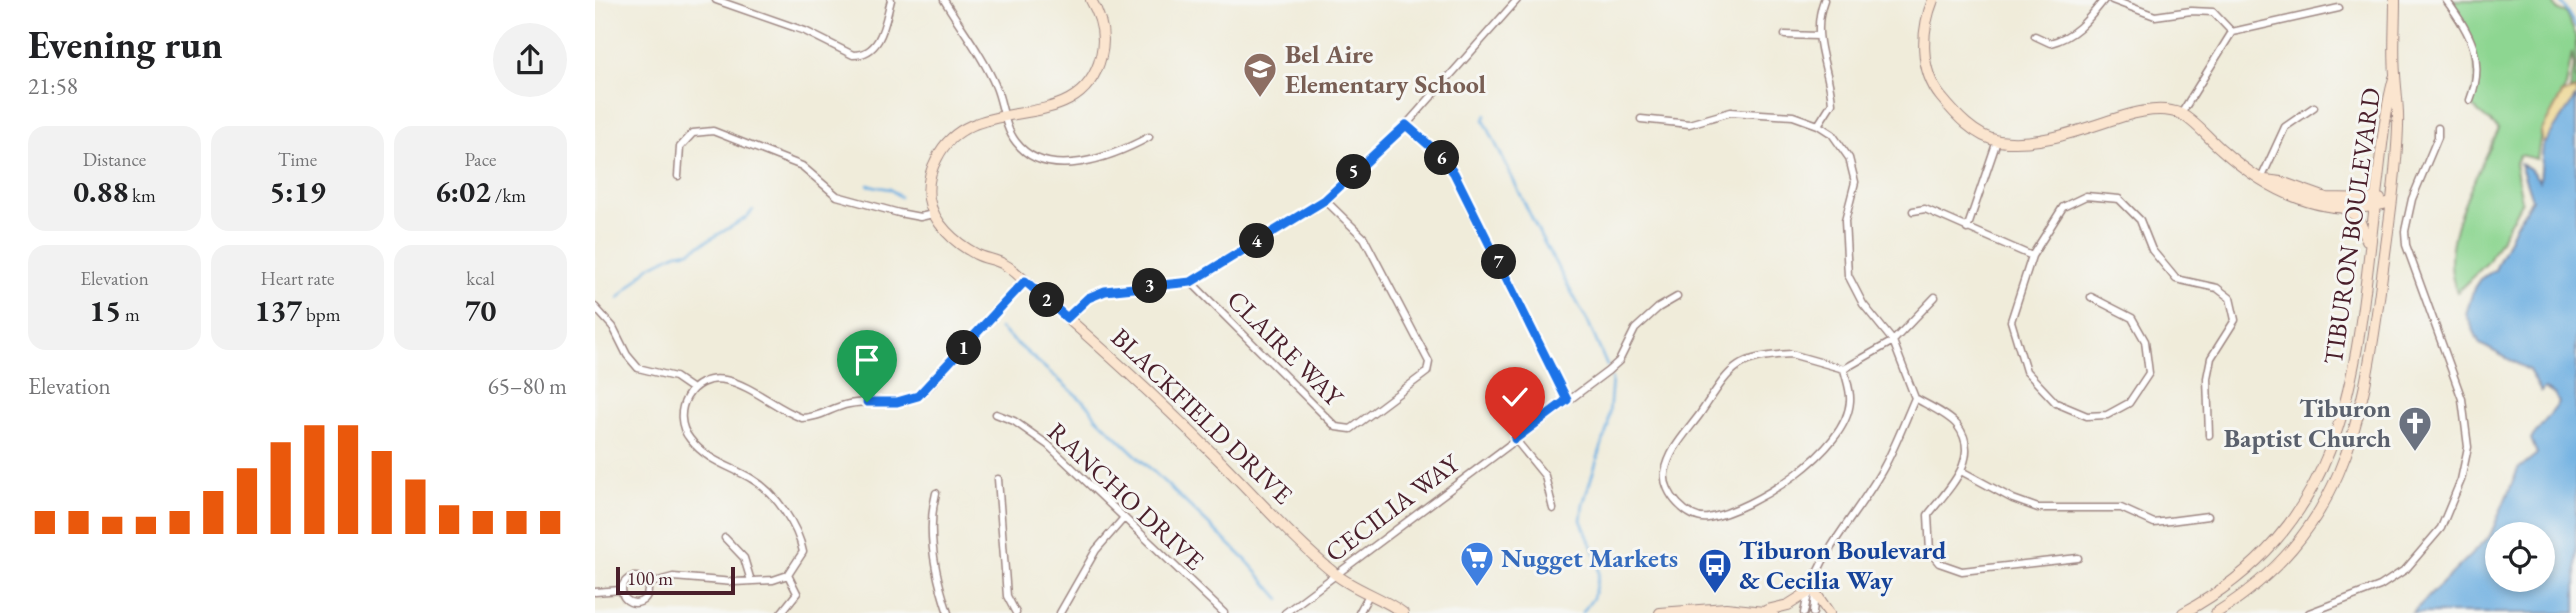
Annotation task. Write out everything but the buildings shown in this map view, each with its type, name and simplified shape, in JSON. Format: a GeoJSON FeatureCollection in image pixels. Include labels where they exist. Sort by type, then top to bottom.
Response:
{"type":"FeatureCollection","features":[{"type":"Feature","properties":{"kind":"street"},"geometry":{"type":"LineString","coordinates":[[716,0],[805,31],[853,55],[861,55],[875,47],[891,0]]}},
{"type":"Feature","properties":{"kind":"street"},"geometry":{"type":"LineString","coordinates":[[944,0],[995,85],[1015,141],[1030,154],[1051,162],[1119,153],[1149,137]]}},
{"type":"Feature","properties":{"kind":"street"},"geometry":{"type":"LineString","coordinates":[[678,176],[680,147],[693,133],[713,131],[802,166],[837,196],[909,215],[933,214],[929,180],[935,161],[946,143],[967,126],[1006,115],[1054,108],[1076,95],[1089,82],[1099,65],[1103,48],[1099,13],[1091,0]]}},
{"type":"Feature","properties":{"kind":"street"},"geometry":{"type":"LineString","coordinates":[[1067,318],[1088,298],[1105,291],[1191,282],[1325,200],[1406,125],[1517,0]]}},
{"type":"Feature","properties":{"kind":"street"},"geometry":{"type":"LineString","coordinates":[[1818,125],[1832,103],[1817,24],[1824,0]]}},
{"type":"Feature","properties":{"kind":"street"},"geometry":{"type":"LineString","coordinates":[[1933,0],[1924,30],[1924,50],[1936,91],[1960,120],[1997,141],[2048,138],[2148,109],[2181,114],[2261,179],[2299,201],[2325,207],[2375,202]]}},
{"type":"Feature","properties":{"kind":"street"},"geometry":{"type":"LineString","coordinates":[[2035,36],[2050,43],[2062,40],[2081,28],[2104,0]]}},
{"type":"Feature","properties":{"kind":"street"},"geometry":{"type":"LineString","coordinates":[[2112,0],[2155,16],[2191,10],[2213,12],[2232,32]]}},
{"type":"Feature","properties":{"kind":"street","name":"TIBURON BOULEVARD"},"geometry":{"type":"LineString","coordinates":[[2216,613],[2255,584],[2286,554],[2318,512],[2343,467],[2360,417],[2367,383],[2399,125],[2395,75],[2395,0]]}},
{"type":"Feature","properties":{"kind":"street"},"geometry":{"type":"LineString","coordinates":[[2446,0],[2467,29],[2475,47],[2477,78],[2470,100]]}},
{"type":"Feature","properties":{"kind":"street"},"geometry":{"type":"LineString","coordinates":[[2181,114],[2232,32],[2339,8]]}},
{"type":"Feature","properties":{"kind":"street"},"geometry":{"type":"LineString","coordinates":[[1785,35],[1818,36]]}},
{"type":"Feature","properties":{"kind":"street","name":"TIBURON BOULEVARD"},"geometry":{"type":"LineString","coordinates":[[2183,613],[2225,587],[2251,566],[2287,528],[2315,485],[2333,446],[2346,405],[2395,75]]}},
{"type":"Feature","properties":{"kind":"street"},"geometry":{"type":"LineString","coordinates":[[2261,179],[2285,127],[2314,107]]}},
{"type":"Feature","properties":{"kind":"street"},"geometry":{"type":"LineString","coordinates":[[1641,119],[1689,124],[1731,112],[1793,116],[1818,125],[1832,134],[1849,158],[1855,182],[1845,220],[1848,275],[1863,304],[1893,341],[1915,398],[1957,424],[1966,446],[1963,472],[1928,514],[1930,552],[1940,563],[1962,571],[2078,558]]}},
{"type":"Feature","properties":{"kind":"street"},"geometry":{"type":"LineString","coordinates":[[1406,125],[1438,153],[1454,173],[1567,400]]}},
{"type":"Feature","properties":{"kind":"street"},"geometry":{"type":"LineString","coordinates":[[2309,613],[2380,586],[2418,558],[2449,514],[2463,472],[2467,432],[2462,399],[2406,245],[2407,216],[2438,137],[2438,128]]}},
{"type":"Feature","properties":{"kind":"street"},"geometry":{"type":"LineString","coordinates":[[1967,229],[1997,141]]}},
{"type":"Feature","properties":{"kind":"street"},"geometry":{"type":"LineString","coordinates":[[2261,179],[2281,182],[2326,198],[2391,202]]}},
{"type":"Feature","properties":{"kind":"street"},"geometry":{"type":"LineString","coordinates":[[2091,297],[2132,318],[2145,341],[2149,373],[2129,403],[2107,415],[2087,416],[2056,403],[2026,372],[2011,321],[2032,256],[2063,207],[2085,196],[2119,199],[2140,220],[2152,250],[2176,279],[2217,288],[2230,298],[2235,320],[2211,358],[2207,378],[2209,435]]}},
{"type":"Feature","properties":{"kind":"street","name":"CLAIRE WAY"},"geometry":{"type":"LineString","coordinates":[[1191,282],[1336,427],[1351,429],[1427,372],[1429,362],[1364,238],[1325,200]]}},
{"type":"Feature","properties":{"kind":"street"},"geometry":{"type":"LineString","coordinates":[[2341,207],[2352,212],[2362,223],[2368,255]]}},
{"type":"Feature","properties":{"kind":"street"},"geometry":{"type":"LineString","coordinates":[[1913,211],[1925,209],[2032,256]]}},
{"type":"Feature","properties":{"kind":"street","name":"BLACKFIELD DRIVE"},"geometry":{"type":"LineString","coordinates":[[933,214],[950,235],[976,254],[1005,264],[1141,384],[1336,575],[1403,613]]}},
{"type":"Feature","properties":{"kind":"street"},"geometry":{"type":"LineString","coordinates":[[647,584],[673,577],[751,582],[773,580],[788,575],[803,552],[800,534],[766,490],[753,479],[700,452],[687,437],[681,422],[684,404],[691,388],[703,382],[724,380],[802,418],[814,418],[846,405],[897,402],[918,396],[1025,281]]}},
{"type":"Feature","properties":{"kind":"street","name":"CECILIA WAY"},"geometry":{"type":"LineString","coordinates":[[1285,613],[1619,361],[1635,330],[1658,307],[1677,297]]}},
{"type":"Feature","properties":{"kind":"street"},"geometry":{"type":"LineString","coordinates":[[1844,369],[1850,400],[1841,428],[1810,466],[1759,497],[1706,519],[1688,513],[1673,499],[1664,476],[1672,452],[1727,373],[1758,355],[1791,354],[1844,369],[1893,341],[1935,297]]}},
{"type":"Feature","properties":{"kind":"street"},"geometry":{"type":"LineString","coordinates":[[595,307],[613,327],[627,355],[638,368],[675,377],[691,388]]}},
{"type":"Feature","properties":{"kind":"street"},"geometry":{"type":"LineString","coordinates":[[1804,613],[1812,590],[1841,532],[1884,468],[1915,398]]}},
{"type":"Feature","properties":{"kind":"street","name":"RANCHO DRIVE"},"geometry":{"type":"LineString","coordinates":[[996,414],[1014,421],[1048,445],[1224,613]]}},
{"type":"Feature","properties":{"kind":"street"},"geometry":{"type":"LineString","coordinates":[[1515,439],[1545,476],[1553,509]]}},
{"type":"Feature","properties":{"kind":"street"},"geometry":{"type":"LineString","coordinates":[[1963,472],[2013,499],[2038,508],[2121,508],[2161,523],[2208,516]]}},
{"type":"Feature","properties":{"kind":"street"},"geometry":{"type":"LineString","coordinates":[[998,479],[1007,596],[1016,613]]}},
{"type":"Feature","properties":{"kind":"street"},"geometry":{"type":"LineString","coordinates":[[936,493],[931,512],[934,555],[948,613]]}},
{"type":"Feature","properties":{"kind":"street"},"geometry":{"type":"LineString","coordinates":[[1060,613],[1095,550],[1123,519]]}},
{"type":"Feature","properties":{"kind":"street"},"geometry":{"type":"LineString","coordinates":[[725,538],[744,558],[751,582]]}},
{"type":"Feature","properties":{"kind":"street"},"geometry":{"type":"LineString","coordinates":[[781,613],[797,593],[788,575]]}},
{"type":"Feature","properties":{"kind":"street"},"geometry":{"type":"LineString","coordinates":[[632,576],[642,578],[647,584],[646,597],[632,603],[623,598],[621,590],[623,582],[632,576]]}},
{"type":"Feature","properties":{"kind":"street"},"geometry":{"type":"LineString","coordinates":[[595,592],[621,590]]}},
{"type":"Feature","properties":{"kind":"street"},"geometry":{"type":"LineString","coordinates":[[1762,611],[1788,605],[1812,590]]}},
{"type":"Feature","properties":{"kind":"street"},"geometry":{"type":"LineString","coordinates":[[1812,590],[1813,613]]}},
{"type":"Feature","properties":{"kind":"street"},"geometry":{"type":"LineString","coordinates":[[1812,590],[1829,613]]}},
{"type":"Feature","properties":{"kind":"street"},"geometry":{"type":"LineString","coordinates":[[1359,613],[1370,593]]}},
{"type":"Feature","properties":{"kind":"street"},"geometry":{"type":"LineString","coordinates":[[631,613],[632,603]]}},
{"type":"Feature","properties":{"kind":"street"},"geometry":{"type":"LineString","coordinates":[[1660,613],[1707,608],[1773,613]]}},
{"type":"Feature","properties":{"kind":"green space"},"geometry":{"type":"Polygon","coordinates":[[[2453,0],[2552,0],[2558,11],[2565,12],[2576,35],[2576,89],[2570,91],[2574,66],[2572,53],[2566,87],[2541,132],[2537,159],[2520,155],[2515,164],[2522,201],[2488,262],[2457,292],[2452,273],[2451,252],[2455,231],[2471,188],[2499,129],[2471,106],[2476,79],[2475,56],[2467,29],[2453,0]]]}},
{"type":"Feature","properties":{"kind":"sand"},"geometry":{"type":"Polygon","coordinates":[[[2576,89],[2576,97],[2543,145],[2541,132],[2562,94],[2576,89]]]}},
{"type":"Feature","properties":{"kind":"water"},"geometry":{"type":"Polygon","coordinates":[[[2576,97],[2576,613],[2412,613],[2485,541],[2485,592],[2555,592],[2555,522],[2496,522],[2518,469],[2537,454],[2531,439],[2559,403],[2555,395],[2544,388],[2541,392],[2529,370],[2480,344],[2466,314],[2474,288],[2480,279],[2495,270],[2516,224],[2532,199],[2520,164],[2530,169],[2540,181],[2543,145],[2576,97]]]}},
{"type":"Feature","properties":{"kind":"waterway"},"geometry":{"type":"LineString","coordinates":[[2560,0],[2576,27]]}},
{"type":"Feature","properties":{"kind":"waterway"},"geometry":{"type":"LineString","coordinates":[[1486,115],[1484,120],[1541,237],[1589,324],[1607,366]]}},
{"type":"Feature","properties":{"kind":"waterway"},"geometry":{"type":"LineString","coordinates":[[868,185],[890,189],[900,197]]}},
{"type":"Feature","properties":{"kind":"waterway"},"geometry":{"type":"LineString","coordinates":[[618,299],[649,267],[677,253],[690,251],[746,218],[753,210]]}},
{"type":"Feature","properties":{"kind":"waterway"},"geometry":{"type":"LineString","coordinates":[[1000,329],[1090,407],[1095,416],[1247,561],[1280,599]]}},
{"type":"Feature","properties":{"kind":"waterway"},"geometry":{"type":"LineString","coordinates":[[1582,613],[1593,598],[1599,573],[1597,559],[1581,520],[1583,504],[1608,426],[1612,379]]}},
{"type":"Feature","properties":{"kind":"place","name":"Bel Aire Elementary School"},"geometry":{"type":"Point","coordinates":[1260,99]}},
{"type":"Feature","properties":{"kind":"place","name":"Tiburon Baptist Church"},"geometry":{"type":"Point","coordinates":[2415,453]}},
{"type":"Feature","properties":{"kind":"place","name":"Nugget Markets"},"geometry":{"type":"Point","coordinates":[1477,588]}},
{"type":"Feature","properties":{"kind":"place","name":"Tiburon Boulevard & Cecilia Way"},"geometry":{"type":"Point","coordinates":[1715,595]}},
{"type":"Feature","properties":{"kind":"route"},"geometry":{"type":"LineString","coordinates":[[867,402],[897,402],[918,396],[1025,281],[1067,318],[1088,298],[1105,291],[1191,282],[1325,200],[1406,125],[1438,153],[1454,173],[1567,400],[1515,439]]}}]}
